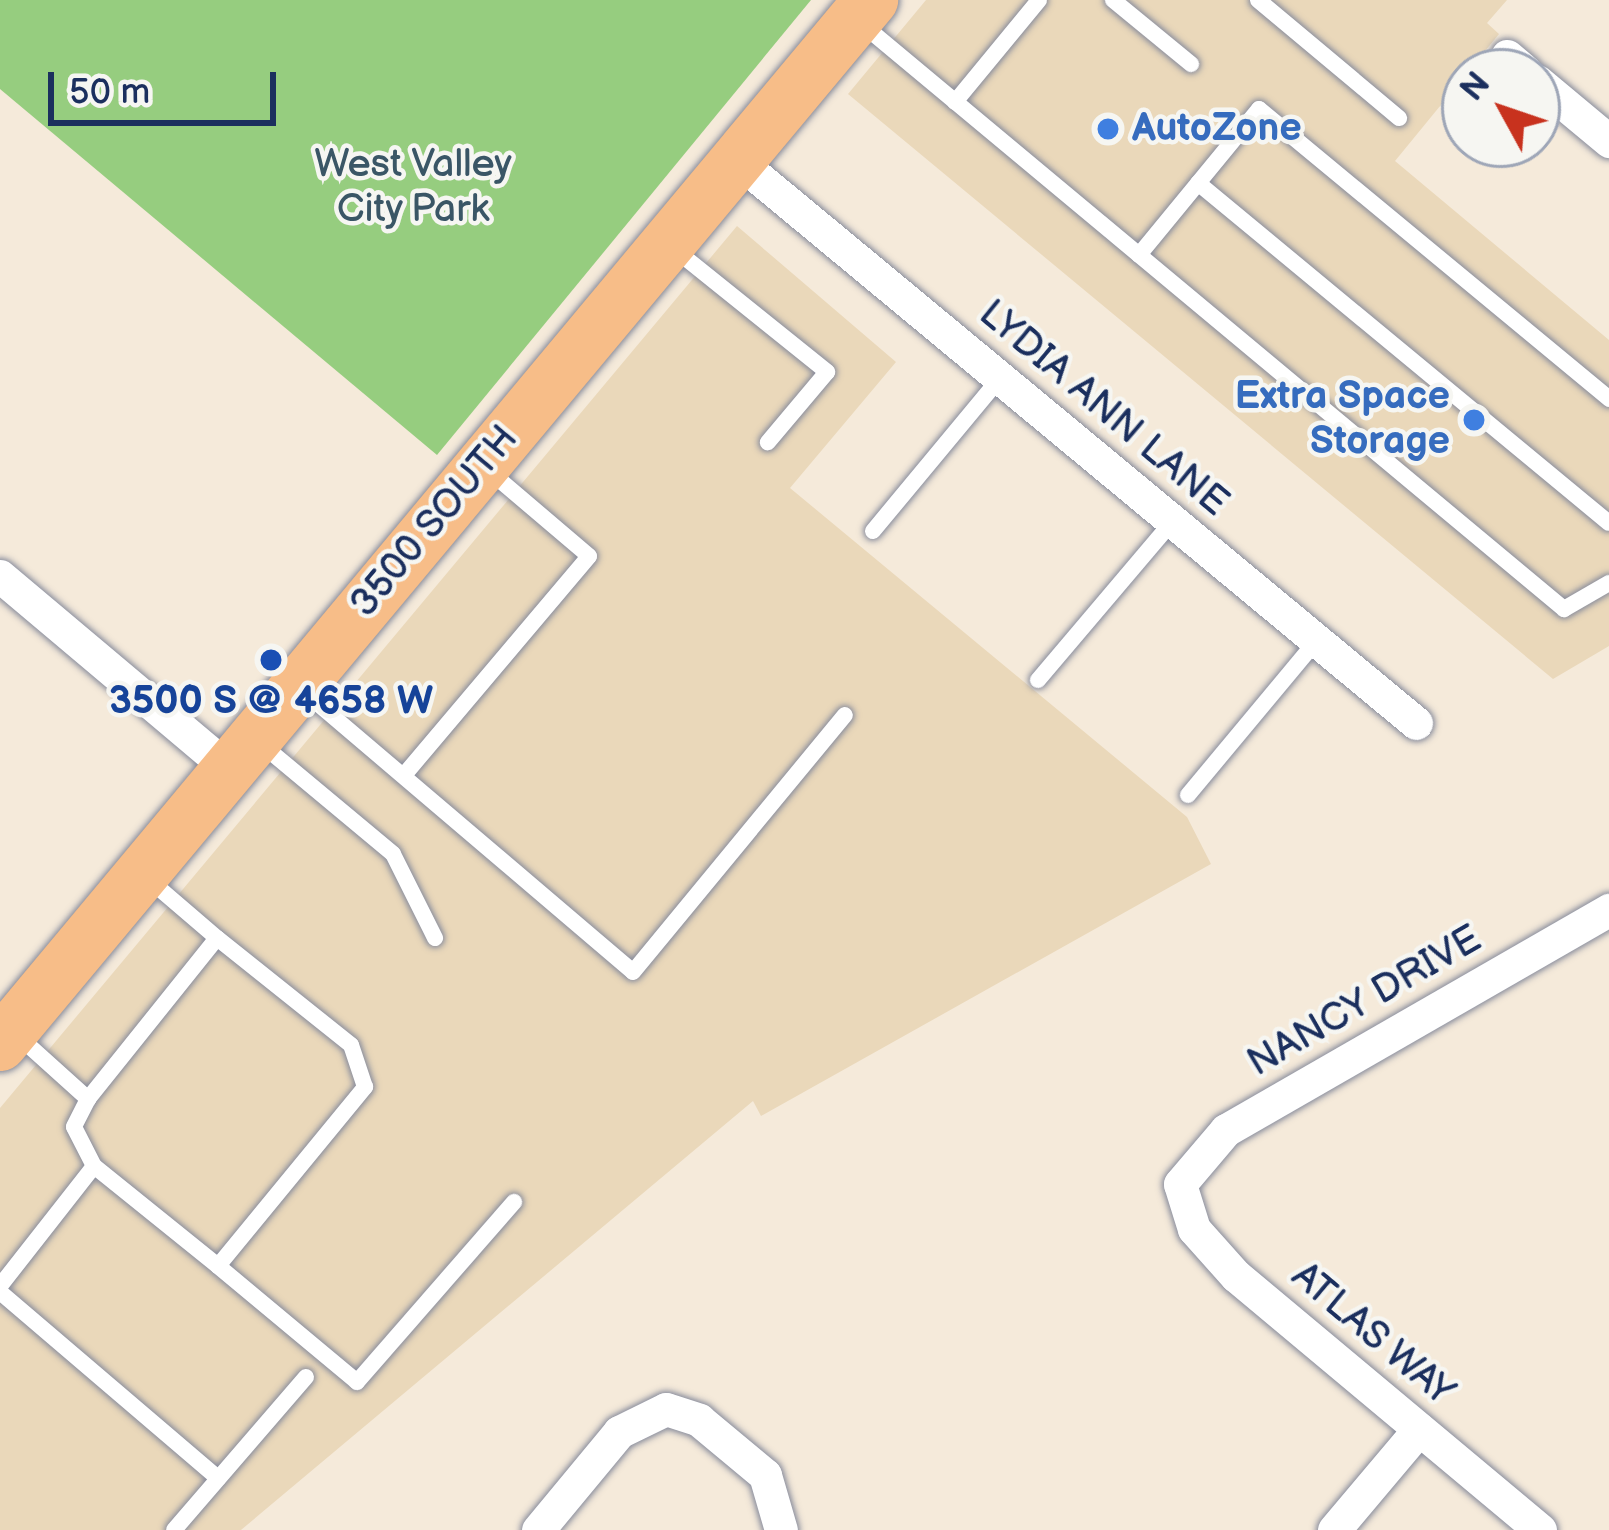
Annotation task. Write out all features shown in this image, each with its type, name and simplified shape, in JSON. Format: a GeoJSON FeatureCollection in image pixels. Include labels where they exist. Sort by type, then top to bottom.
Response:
{"type":"FeatureCollection","features":[{"type":"Feature","properties":{"kind":"main road","name":"3500 SOUTH"},"geometry":{"type":"LineString","coordinates":[[6,1037],[863,9]]}},
{"type":"Feature","properties":{"kind":"street"},"geometry":{"type":"LineString","coordinates":[[1561,101],[1609,141]]}},
{"type":"Feature","properties":{"kind":"street","name":"LYDIA ANN LANE"},"geometry":{"type":"LineString","coordinates":[[737,160],[1416,723]]}},
{"type":"Feature","properties":{"kind":"street"},"geometry":{"type":"LineString","coordinates":[[0,576],[242,754]]}},
{"type":"Feature","properties":{"kind":"street","name":"NANCY DRIVE"},"geometry":{"type":"LineString","coordinates":[[1180,1184],[1226,1130],[1609,910]]}},
{"type":"Feature","properties":{"kind":"street","name":"ATLAS WAY"},"geometry":{"type":"LineString","coordinates":[[1180,1184],[1209,1250],[1540,1530]]}},
{"type":"Feature","properties":{"kind":"street"},"geometry":{"type":"LineString","coordinates":[[538,1530],[619,1432],[666,1409],[699,1420],[765,1475],[781,1530]]}},
{"type":"Feature","properties":{"kind":"street"},"geometry":{"type":"LineString","coordinates":[[1334,1530],[1419,1429]]}},
{"type":"Feature","properties":{"kind":"lane"},"geometry":{"type":"LineString","coordinates":[[956,102],[1039,0]]}},
{"type":"Feature","properties":{"kind":"lane"},"geometry":{"type":"LineString","coordinates":[[1113,0],[1191,64]]}},
{"type":"Feature","properties":{"kind":"lane"},"geometry":{"type":"LineString","coordinates":[[1258,0],[1399,118]]}},
{"type":"Feature","properties":{"kind":"lane"},"geometry":{"type":"LineString","coordinates":[[863,9],[956,102],[1564,609],[1609,584]]}},
{"type":"Feature","properties":{"kind":"lane"},"geometry":{"type":"LineString","coordinates":[[1138,255],[1258,109],[1609,399]]}},
{"type":"Feature","properties":{"kind":"lane"},"geometry":{"type":"LineString","coordinates":[[1198,183],[1609,523]]}},
{"type":"Feature","properties":{"kind":"lane"},"geometry":{"type":"LineString","coordinates":[[668,244],[827,372],[768,442]]}},
{"type":"Feature","properties":{"kind":"lane"},"geometry":{"type":"LineString","coordinates":[[873,531],[1000,378]]}},
{"type":"Feature","properties":{"kind":"lane"},"geometry":{"type":"LineString","coordinates":[[405,774],[590,556],[483,466]]}},
{"type":"Feature","properties":{"kind":"lane"},"geometry":{"type":"LineString","coordinates":[[1038,680],[1173,521]]}},
{"type":"Feature","properties":{"kind":"lane"},"geometry":{"type":"LineString","coordinates":[[1188,795],[1316,640]]}},
{"type":"Feature","properties":{"kind":"lane"},"geometry":{"type":"LineString","coordinates":[[298,687],[633,972],[845,715]]}},
{"type":"Feature","properties":{"kind":"lane"},"geometry":{"type":"LineString","coordinates":[[242,754],[393,854],[435,938]]}},
{"type":"Feature","properties":{"kind":"lane"},"geometry":{"type":"LineString","coordinates":[[142,874],[351,1045],[365,1088],[218,1267]]}},
{"type":"Feature","properties":{"kind":"lane"},"geometry":{"type":"LineString","coordinates":[[217,938],[88,1099],[74,1127],[94,1166],[357,1382],[514,1202]]}},
{"type":"Feature","properties":{"kind":"lane"},"geometry":{"type":"LineString","coordinates":[[6,1037],[88,1099]]}},
{"type":"Feature","properties":{"kind":"lane"},"geometry":{"type":"LineString","coordinates":[[94,1166],[0,1289],[218,1478]]}},
{"type":"Feature","properties":{"kind":"lane"},"geometry":{"type":"LineString","coordinates":[[174,1530],[306,1377]]}},
{"type":"Feature","properties":{"kind":"shaded area"},"geometry":{"type":"Polygon","coordinates":[[[926,0],[1507,0],[1487,23],[1499,34],[1488,48],[1441,48],[1441,105],[1395,161],[1609,340],[1609,646],[1553,679],[848,94],[926,0]]]}},
{"type":"Feature","properties":{"kind":"shaded area"},"geometry":{"type":"Polygon","coordinates":[[[737,226],[896,362],[790,488],[1187,817],[1211,864],[761,1116],[753,1101],[241,1530],[0,1530],[0,1108],[737,226]]]}},
{"type":"Feature","properties":{"kind":"green space","name":"West Valley City Park"},"geometry":{"type":"Polygon","coordinates":[[[0,0],[811,0],[437,455],[0,89],[0,0]]]}},
{"type":"Feature","properties":{"kind":"place","name":"AutoZone"},"geometry":{"type":"Point","coordinates":[1108,129]}},
{"type":"Feature","properties":{"kind":"place","name":"Extra Space Storage"},"geometry":{"type":"Point","coordinates":[1474,420]}},
{"type":"Feature","properties":{"kind":"place","name":"3500 S @ 4658 W"},"geometry":{"type":"Point","coordinates":[271,660]}}]}
